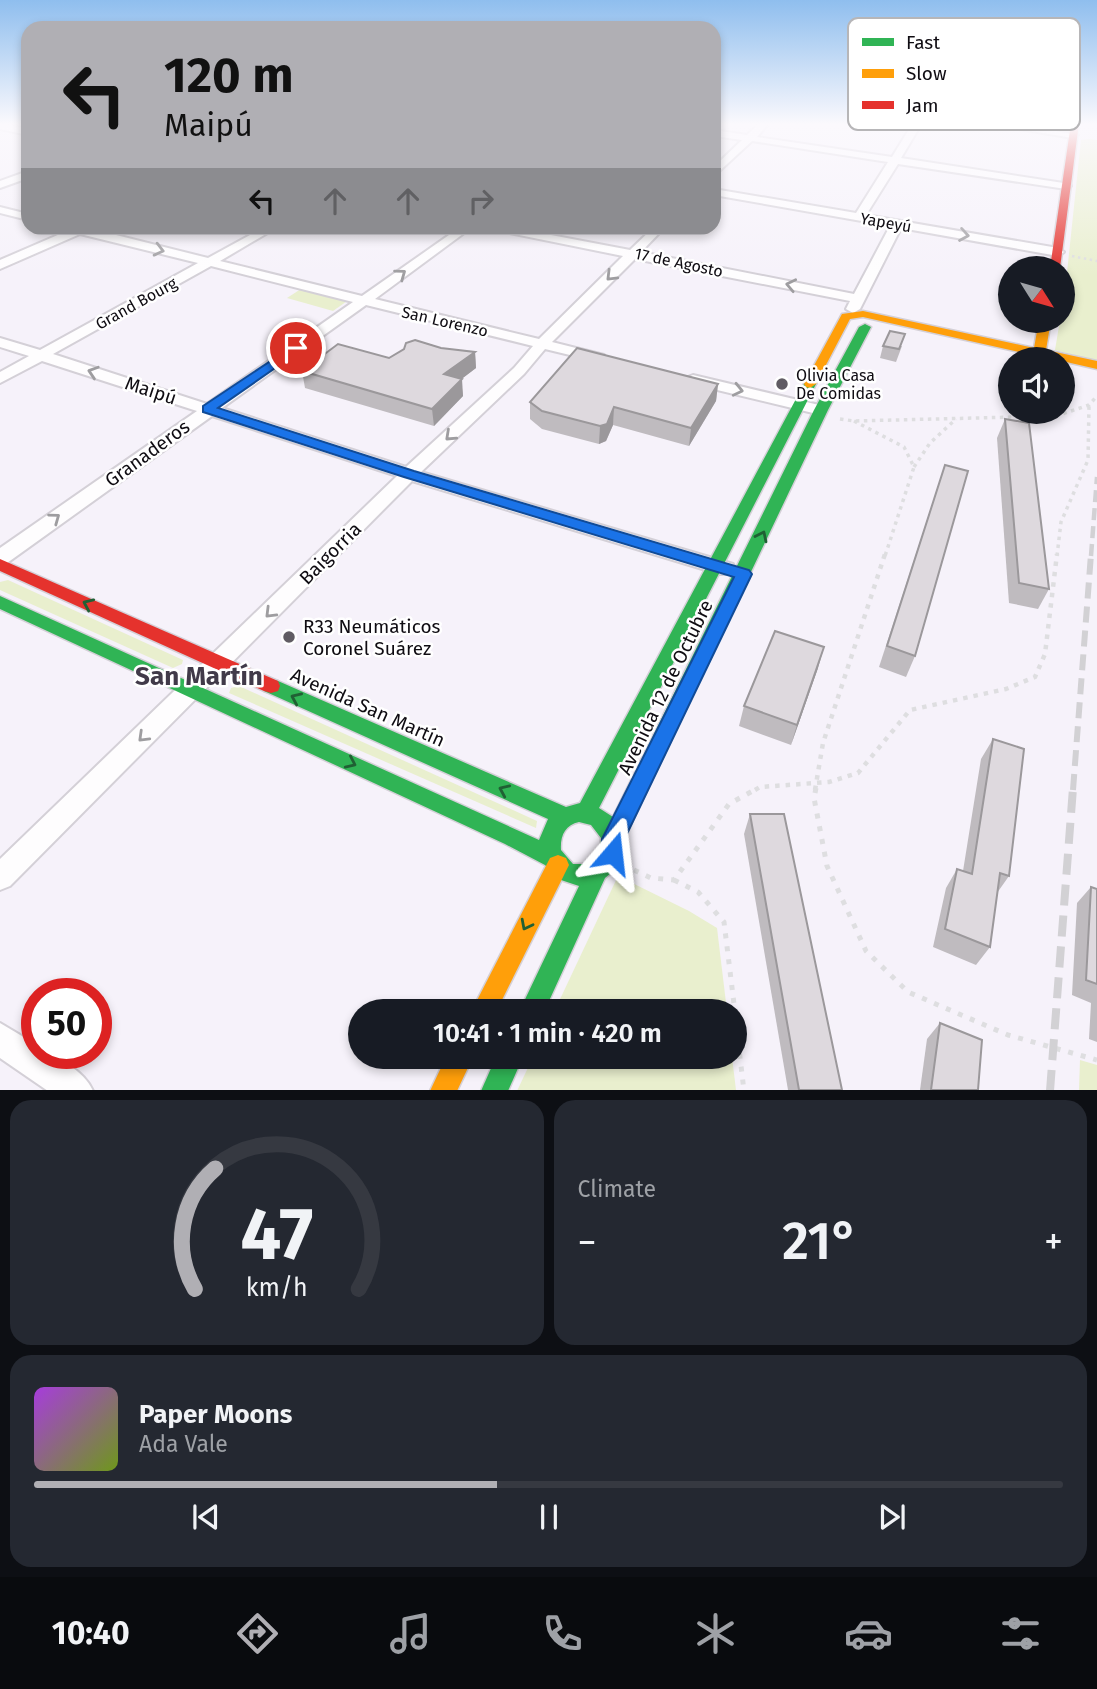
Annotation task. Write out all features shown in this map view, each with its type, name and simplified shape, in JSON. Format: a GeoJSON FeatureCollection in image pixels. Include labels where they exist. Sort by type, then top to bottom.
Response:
{"type":"FeatureCollection","features":[{"type":"Feature","properties":{"kind":"main road"},"geometry":{"type":"LineString","coordinates":[[1057,256],[1069,174]]}},
{"type":"Feature","properties":{"kind":"main road"},"geometry":{"type":"LineString","coordinates":[[851,311],[851,324],[868,323],[998,349]]}},
{"type":"Feature","properties":{"kind":"main road","name":"Avenida 12 de Octubre"},"geometry":{"type":"LineString","coordinates":[[585,815],[851,311]]}},
{"type":"Feature","properties":{"kind":"main road","name":"Avenida 12 de Octubre"},"geometry":{"type":"LineString","coordinates":[[613,839],[821,412],[868,323]]}},
{"type":"Feature","properties":{"kind":"main road"},"geometry":{"type":"LineString","coordinates":[[1075,362],[1097,365]]}},
{"type":"Feature","properties":{"kind":"main road"},"geometry":{"type":"LineString","coordinates":[[1075,368],[1097,372]]}},
{"type":"Feature","properties":{"kind":"main road","name":"Avenida San Martín"},"geometry":{"type":"LineString","coordinates":[[0,565],[566,817]]}},
{"type":"Feature","properties":{"kind":"main road"},"geometry":{"type":"LineString","coordinates":[[0,601],[513,837],[570,872],[581,875],[597,871]]}},
{"type":"Feature","properties":{"kind":"main road"},"geometry":{"type":"LineString","coordinates":[[489,999],[555,861],[548,841],[551,831],[566,817],[585,815],[605,824],[613,839],[610,859],[597,871],[537,999]]}},
{"type":"Feature","properties":{"kind":"main road"},"geometry":{"type":"LineString","coordinates":[[443,1090],[454,1069]]}},
{"type":"Feature","properties":{"kind":"main road"},"geometry":{"type":"LineString","coordinates":[[494,1090],[504,1069]]}},
{"type":"Feature","properties":{"kind":"street"},"geometry":{"type":"LineString","coordinates":[[859,217],[887,174]]}},
{"type":"Feature","properties":{"kind":"street"},"geometry":{"type":"LineString","coordinates":[[983,174],[1066,186]]}},
{"type":"Feature","properties":{"kind":"street"},"geometry":{"type":"LineString","coordinates":[[0,185],[21,177]]}},
{"type":"Feature","properties":{"kind":"street","name":"Yapeyú"},"geometry":{"type":"LineString","coordinates":[[721,193],[897,224],[1039,256]]}},
{"type":"Feature","properties":{"kind":"street"},"geometry":{"type":"LineString","coordinates":[[0,210],[21,215]]}},
{"type":"Feature","properties":{"kind":"street"},"geometry":{"type":"LineString","coordinates":[[851,311],[897,224]]}},
{"type":"Feature","properties":{"kind":"street"},"geometry":{"type":"LineString","coordinates":[[0,265],[62,235]]}},
{"type":"Feature","properties":{"kind":"street","name":"San Lorenzo"},"geometry":{"type":"LineString","coordinates":[[104,235],[363,302],[610,360]]}},
{"type":"Feature","properties":{"kind":"street","name":"Grand Bourg"},"geometry":{"type":"LineString","coordinates":[[0,378],[258,235]]}},
{"type":"Feature","properties":{"kind":"street","name":"Granaderos"},"geometry":{"type":"LineString","coordinates":[[0,558],[456,235]]}},
{"type":"Feature","properties":{"kind":"street","name":"17 de Agosto"},"geometry":{"type":"LineString","coordinates":[[537,235],[634,253],[851,311]]}},
{"type":"Feature","properties":{"kind":"street","name":"Baigorria"},"geometry":{"type":"LineString","coordinates":[[0,877],[409,474],[519,372],[542,344],[652,235]]}},
{"type":"Feature","properties":{"kind":"street","name":"Maipú"},"geometry":{"type":"LineString","coordinates":[[0,342],[409,474],[743,574]]}},
{"type":"Feature","properties":{"kind":"street"},"geometry":{"type":"LineString","coordinates":[[677,376],[821,412]]}},
{"type":"Feature","properties":{"kind":"street"},"geometry":{"type":"LineString","coordinates":[[0,1040],[77,1090]]}},
{"type":"Feature","properties":{"kind":"path"},"geometry":{"type":"LineString","coordinates":[[1075,260],[1097,261]]}},
{"type":"Feature","properties":{"kind":"path"},"geometry":{"type":"LineString","coordinates":[[854,421],[1056,416],[1089,405],[1097,396]]}},
{"type":"Feature","properties":{"kind":"path"},"geometry":{"type":"LineString","coordinates":[[674,880],[729,804],[760,787],[829,782],[858,773],[910,710],[1006,689],[1035,677],[1045,654],[1061,522],[1088,460],[1089,405]]}},
{"type":"Feature","properties":{"kind":"path"},"geometry":{"type":"LineString","coordinates":[[821,412],[854,421],[879,432],[904,447],[914,467]]}},
{"type":"Feature","properties":{"kind":"path"},"geometry":{"type":"LineString","coordinates":[[957,418],[930,443],[914,467],[823,743],[814,799],[827,866],[866,951],[908,992],[1008,1035],[1097,1060]]}},
{"type":"Feature","properties":{"kind":"path"},"geometry":{"type":"LineString","coordinates":[[610,859],[651,878],[674,880],[698,892],[724,922],[733,999]]}},
{"type":"Feature","properties":{"kind":"path"},"geometry":{"type":"LineString","coordinates":[[742,1069],[744,1090]]}},
{"type":"Feature","properties":{"kind":"green space"},"geometry":{"type":"Polygon","coordinates":[[[1077,174],[1097,174],[1097,361],[1075,355],[1075,347],[1056,347],[1058,333],[1075,333],[1075,256],[1069,256],[1077,174]]]}},
{"type":"Feature","properties":{"kind":"green space"},"geometry":{"type":"Polygon","coordinates":[[[304,287],[350,299],[333,311],[287,298],[304,287]]]}},
{"type":"Feature","properties":{"kind":"green space"},"geometry":{"type":"Polygon","coordinates":[[[8,580],[183,660],[182,664],[173,668],[0,590],[0,582],[8,580]]]}},
{"type":"Feature","properties":{"kind":"green space"},"geometry":{"type":"Polygon","coordinates":[[[239,686],[537,821],[536,828],[229,693],[231,688],[239,686]]]}},
{"type":"Feature","properties":{"kind":"green space"},"geometry":{"type":"Polygon","coordinates":[[[618,876],[717,928],[726,999],[560,999],[618,876]]]}},
{"type":"Feature","properties":{"kind":"green space"},"geometry":{"type":"Polygon","coordinates":[[[1080,1060],[1097,1065],[1097,1090],[1079,1090],[1080,1060]]]}},
{"type":"Feature","properties":{"kind":"green space"},"geometry":{"type":"Polygon","coordinates":[[[527,1069],[733,1069],[736,1090],[517,1090],[527,1069]]]}},
{"type":"Feature","properties":{"kind":"building"},"geometry":{"type":"Polygon","coordinates":[[[890,331],[905,334],[899,349],[883,346],[890,331]]]}},
{"type":"Feature","properties":{"kind":"building"},"geometry":{"type":"Polygon","coordinates":[[[415,340],[441,348],[475,352],[444,374],[462,379],[432,409],[302,371],[338,344],[389,358],[404,349],[406,343],[415,340]]]}},
{"type":"Feature","properties":{"kind":"building"},"geometry":{"type":"Polygon","coordinates":[[[577,348],[718,384],[691,428],[614,407],[607,424],[600,426],[542,411],[530,402],[577,348]]]}},
{"type":"Feature","properties":{"kind":"building"},"geometry":{"type":"Polygon","coordinates":[[[1005,424],[1029,424],[1049,589],[1019,583],[1005,424]]]}},
{"type":"Feature","properties":{"kind":"building"},"geometry":{"type":"Polygon","coordinates":[[[945,465],[968,471],[915,656],[887,646],[945,465]]]}},
{"type":"Feature","properties":{"kind":"building"},"geometry":{"type":"Polygon","coordinates":[[[775,631],[824,647],[797,725],[744,706],[775,631]]]}},
{"type":"Feature","properties":{"kind":"building"},"geometry":{"type":"Polygon","coordinates":[[[993,739],[1024,749],[1009,876],[1000,873],[990,947],[945,929],[957,869],[972,874],[993,739]]]}},
{"type":"Feature","properties":{"kind":"building"},"geometry":{"type":"Polygon","coordinates":[[[750,814],[784,814],[842,1090],[799,1090],[750,814]]]}},
{"type":"Feature","properties":{"kind":"building"},"geometry":{"type":"Polygon","coordinates":[[[1091,887],[1097,889],[1097,984],[1086,980],[1091,887]]]}},
{"type":"Feature","properties":{"kind":"building"},"geometry":{"type":"Polygon","coordinates":[[[940,1023],[982,1040],[978,1090],[931,1090],[940,1023]]]}},
{"type":"Feature","properties":{"kind":"railway"},"geometry":{"type":"LineString","coordinates":[[1091,556],[1097,477]]}},
{"type":"Feature","properties":{"kind":"railway"},"geometry":{"type":"LineString","coordinates":[[1073,790],[1091,554]]}},
{"type":"Feature","properties":{"kind":"railway"},"geometry":{"type":"LineString","coordinates":[[1050,1090],[1073,788]]}},
{"type":"Feature","properties":{"kind":"traffic: fast"},"geometry":{"type":"LineString","coordinates":[[613,839],[821,410],[865,327]]}},
{"type":"Feature","properties":{"kind":"traffic: fast"},"geometry":{"type":"LineString","coordinates":[[585,815],[810,384]]}},
{"type":"Feature","properties":{"kind":"traffic: fast"},"geometry":{"type":"LineString","coordinates":[[0,602],[513,837],[553,858]]}},
{"type":"Feature","properties":{"kind":"traffic: fast"},"geometry":{"type":"LineString","coordinates":[[271,686],[566,817]]}},
{"type":"Feature","properties":{"kind":"traffic: fast"},"geometry":{"type":"LineString","coordinates":[[575,813],[587,813],[603,822],[610,832],[612,844],[610,856],[603,866],[587,875],[575,875],[564,870],[555,861],[550,850],[550,838],[555,827],[564,818],[575,813]]}},
{"type":"Feature","properties":{"kind":"traffic: fast"},"geometry":{"type":"LineString","coordinates":[[537,999],[597,871]]}},
{"type":"Feature","properties":{"kind":"traffic: fast"},"geometry":{"type":"LineString","coordinates":[[494,1090],[504,1069]]}},
{"type":"Feature","properties":{"kind":"traffic: slow"},"geometry":{"type":"LineString","coordinates":[[810,384],[846,316],[863,314],[1097,365]]}},
{"type":"Feature","properties":{"kind":"traffic: slow"},"geometry":{"type":"LineString","coordinates":[[1040,347],[1043,333]]}},
{"type":"Feature","properties":{"kind":"traffic: slow"},"geometry":{"type":"LineString","coordinates":[[490,999],[558,865]]}},
{"type":"Feature","properties":{"kind":"traffic: slow"},"geometry":{"type":"LineString","coordinates":[[444,1090],[454,1069]]}},
{"type":"Feature","properties":{"kind":"traffic: jam"},"geometry":{"type":"LineString","coordinates":[[1057,256],[1068,174]]}},
{"type":"Feature","properties":{"kind":"traffic: jam"},"geometry":{"type":"LineString","coordinates":[[0,565],[271,686]]}},
{"type":"Feature","properties":{"kind":"place","name":"Olivia Casa De Comidas"},"geometry":{"type":"Point","coordinates":[782,384]}},
{"type":"Feature","properties":{"kind":"place","name":"R33 Neumáticos Coronel Suárez"},"geometry":{"type":"Point","coordinates":[289,637]}},
{"type":"Feature","properties":{"kind":"district","name":"San Martín"},"geometry":{"type":"Point","coordinates":[199,676]}},
{"type":"Feature","properties":{"kind":"route"},"geometry":{"type":"LineString","coordinates":[[296,348],[208,409],[409,474],[743,574],[613,839],[613,853]]}}]}
